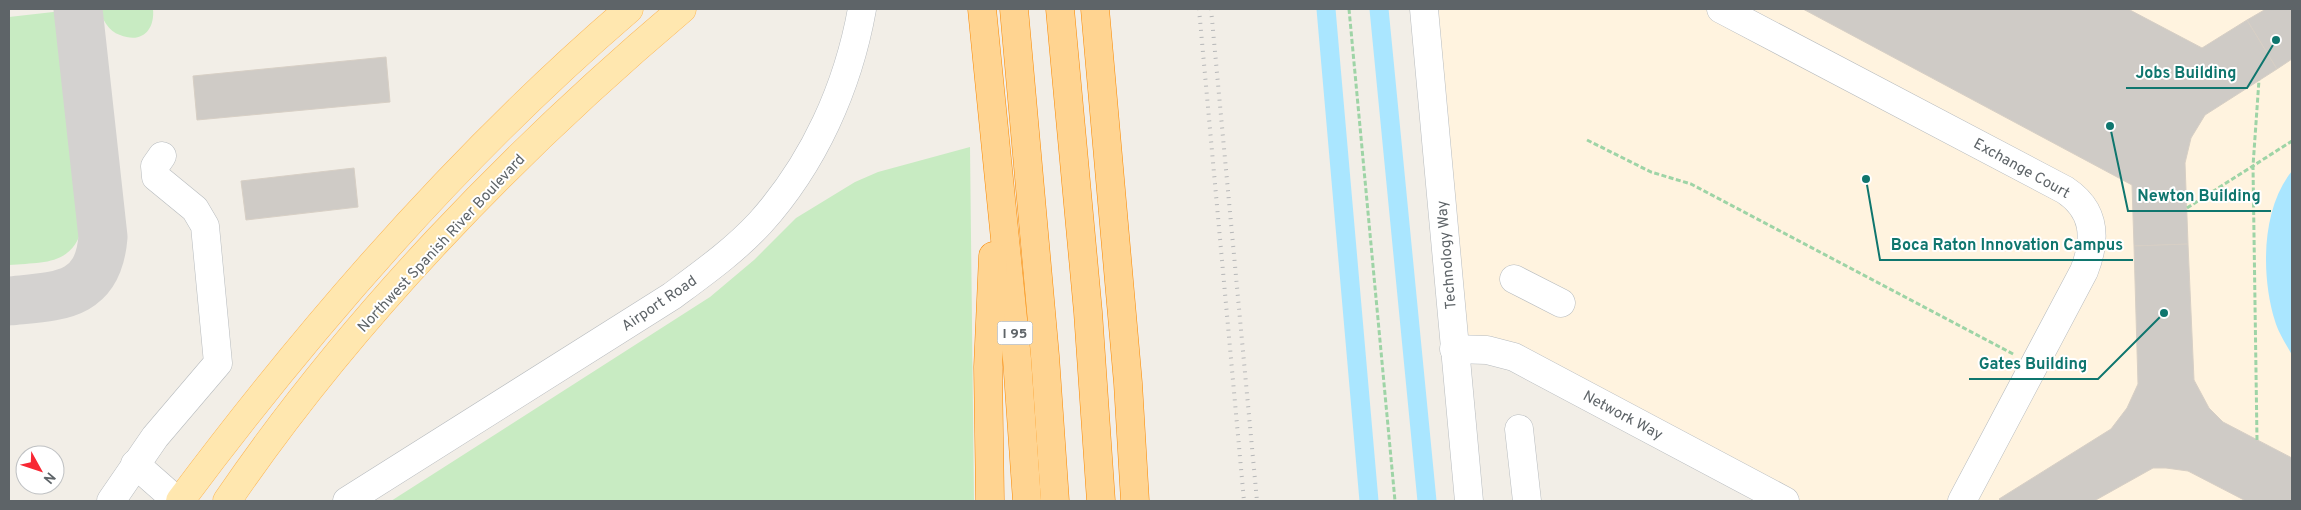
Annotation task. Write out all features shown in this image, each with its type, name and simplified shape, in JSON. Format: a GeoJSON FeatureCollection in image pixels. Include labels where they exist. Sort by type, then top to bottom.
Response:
{"type":"FeatureCollection","features":[{"type":"Feature","properties":{"kind":"highway","name":"I 95"},"geometry":{"type":"LineString","coordinates":[[982,9],[1017,359],[1027,501]]}},
{"type":"Feature","properties":{"kind":"highway"},"geometry":{"type":"LineString","coordinates":[[1014,9],[1044,346],[1055,501]]}},
{"type":"Feature","properties":{"kind":"highway"},"geometry":{"type":"LineString","coordinates":[[1060,9],[1088,312],[1101,501]]}},
{"type":"Feature","properties":{"kind":"highway"},"geometry":{"type":"LineString","coordinates":[[1095,9],[1128,383],[1135,501]]}},
{"type":"Feature","properties":{"kind":"highway"},"geometry":{"type":"LineString","coordinates":[[990,501],[988,367],[997,165]]}},
{"type":"Feature","properties":{"kind":"main road"},"geometry":{"type":"LineString","coordinates":[[179,501],[288,362],[418,213],[512,117],[629,9]]}},
{"type":"Feature","properties":{"kind":"main road","name":"Northwest Spanish River Boulevard"},"geometry":{"type":"LineString","coordinates":[[227,501],[346,347],[428,254],[522,156],[618,65],[682,9]]}},
{"type":"Feature","properties":{"kind":"street","name":"Airport Road"},"geometry":{"type":"LineString","coordinates":[[347,501],[672,296],[719,261],[760,223],[786,191],[809,155],[828,119],[842,87],[855,45],[862,9]]}},
{"type":"Feature","properties":{"kind":"street","name":"Technology Way"},"geometry":{"type":"LineString","coordinates":[[1424,9],[1469,501]]}},
{"type":"Feature","properties":{"kind":"street","name":"Exchange Court"},"geometry":{"type":"LineString","coordinates":[[1721,9],[2077,198],[2086,210],[2092,241],[2088,262],[1962,501]]}},
{"type":"Feature","properties":{"kind":"street"},"geometry":{"type":"LineString","coordinates":[[111,501],[164,425],[218,363],[206,231],[195,209],[156,177],[155,166],[162,156]]}},
{"type":"Feature","properties":{"kind":"street"},"geometry":{"type":"LineString","coordinates":[[1514,279],[1560,303]]}},
{"type":"Feature","properties":{"kind":"street","name":"Network Way"},"geometry":{"type":"LineString","coordinates":[[1454,349],[1487,350],[1514,357],[1785,501]]}},
{"type":"Feature","properties":{"kind":"street"},"geometry":{"type":"LineString","coordinates":[[1519,428],[1526,501]]}},
{"type":"Feature","properties":{"kind":"street"},"geometry":{"type":"LineString","coordinates":[[135,464],[179,501]]}},
{"type":"Feature","properties":{"kind":"path"},"geometry":{"type":"LineString","coordinates":[[1348,9],[1395,501]]}},
{"type":"Feature","properties":{"kind":"path"},"geometry":{"type":"LineString","coordinates":[[2257,440],[2253,166],[2259,80]]}},
{"type":"Feature","properties":{"kind":"path"},"geometry":{"type":"LineString","coordinates":[[1587,140],[1651,172],[1691,184],[2035,365]]}},
{"type":"Feature","properties":{"kind":"path"},"geometry":{"type":"LineString","coordinates":[[2187,208],[2292,140]]}},
{"type":"Feature","properties":{"kind":"shaded area"},"geometry":{"type":"Polygon","coordinates":[[[1424,9],[2292,9],[2292,501],[1785,501],[1593,399],[1454,349],[1424,9]]]}},
{"type":"Feature","properties":{"kind":"green space"},"geometry":{"type":"Polygon","coordinates":[[[98,9],[153,9],[152,23],[146,33],[141,36],[135,38],[120,35],[112,31],[106,24],[98,9]]]}},
{"type":"Feature","properties":{"kind":"green space"},"geometry":{"type":"Polygon","coordinates":[[[62,11],[83,224],[79,238],[73,248],[65,255],[45,262],[9,265],[9,17],[62,11]]]}},
{"type":"Feature","properties":{"kind":"green space"},"geometry":{"type":"Polygon","coordinates":[[[970,147],[974,501],[391,501],[710,297],[754,260],[796,218],[855,182],[878,172],[970,147]]]}},
{"type":"Feature","properties":{"kind":"water"},"geometry":{"type":"Polygon","coordinates":[[[2292,171],[2292,355],[2275,321],[2267,284],[2266,264],[2269,223],[2274,204],[2292,171]]]}},
{"type":"Feature","properties":{"kind":"building"},"geometry":{"type":"Polygon","coordinates":[[[1803,9],[2128,9],[2202,48],[2247,20],[2277,69],[2205,115],[2191,138],[2185,163],[2188,244],[2134,246],[2132,185],[1803,9]]]}},
{"type":"Feature","properties":{"kind":"building"},"geometry":{"type":"Polygon","coordinates":[[[2266,9],[2292,9],[2292,59],[2277,69],[2247,20],[2266,9]]]}},
{"type":"Feature","properties":{"kind":"building"},"geometry":{"type":"Polygon","coordinates":[[[386,57],[390,102],[197,120],[193,76],[386,57]]]}},
{"type":"Feature","properties":{"kind":"building"},"geometry":{"type":"Polygon","coordinates":[[[354,168],[358,207],[246,220],[241,181],[354,168]]]}},
{"type":"Feature","properties":{"kind":"building"},"geometry":{"type":"Polygon","coordinates":[[[2188,244],[2194,380],[2209,408],[2223,422],[2292,458],[2292,501],[2246,501],[2188,471],[2153,468],[2094,501],[2001,501],[1999,499],[2111,429],[2127,408],[2138,384],[2134,246],[2188,244]]]}},
{"type":"Feature","properties":{"kind":"waterway"},"geometry":{"type":"LineString","coordinates":[[1326,9],[1369,501]]}},
{"type":"Feature","properties":{"kind":"waterway"},"geometry":{"type":"LineString","coordinates":[[1379,9],[1427,501]]}},
{"type":"Feature","properties":{"kind":"taxiway"},"geometry":{"type":"LineString","coordinates":[[9,301],[59,295],[72,290],[84,283],[93,272],[100,257],[103,237],[78,9]]}},
{"type":"Feature","properties":{"kind":"railway"},"geometry":{"type":"LineString","coordinates":[[1199,9],[1244,501]]}},
{"type":"Feature","properties":{"kind":"railway"},"geometry":{"type":"LineString","coordinates":[[1211,9],[1257,501]]}},
{"type":"Feature","properties":{"kind":"place","name":"Jobs Building"},"geometry":{"type":"Point","coordinates":[2276,40]}},
{"type":"Feature","properties":{"kind":"place","name":"Newton Building"},"geometry":{"type":"Point","coordinates":[2110,126]}},
{"type":"Feature","properties":{"kind":"place","name":"Boca Raton Innovation Campus"},"geometry":{"type":"Point","coordinates":[1866,179]}},
{"type":"Feature","properties":{"kind":"place","name":"Gates Building"},"geometry":{"type":"Point","coordinates":[2164,313]}}]}
